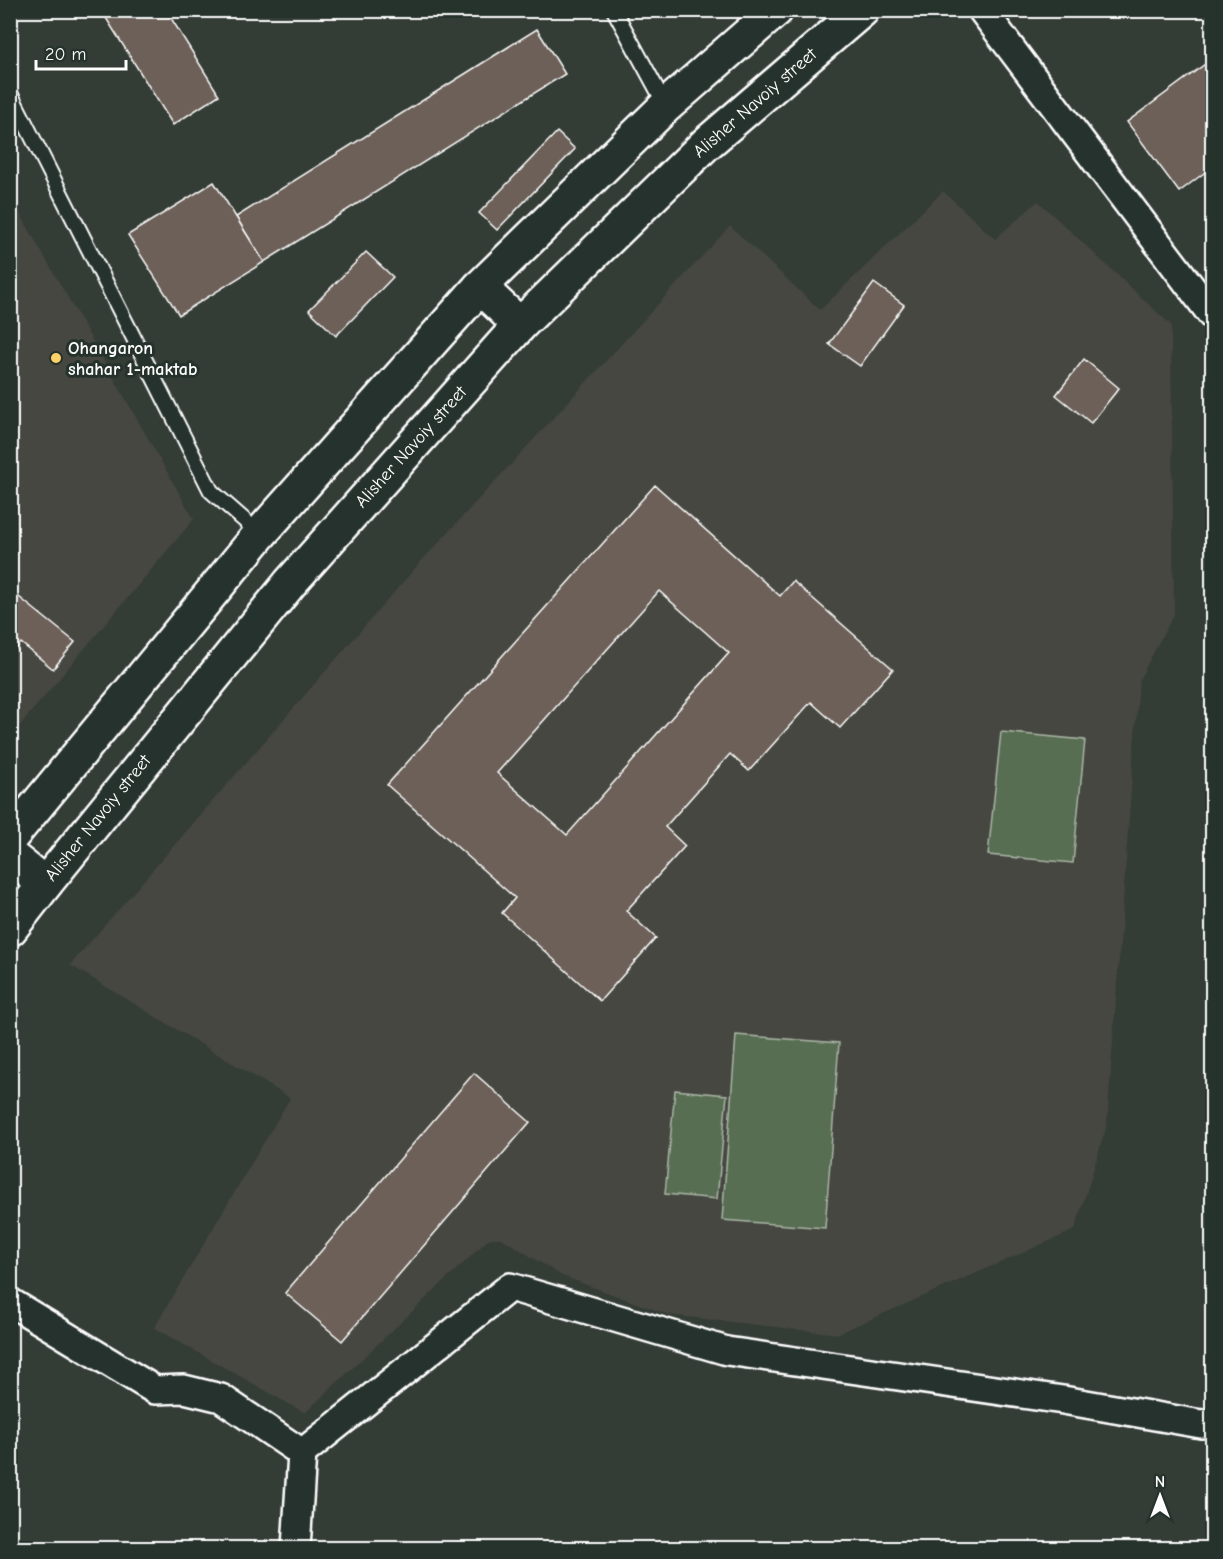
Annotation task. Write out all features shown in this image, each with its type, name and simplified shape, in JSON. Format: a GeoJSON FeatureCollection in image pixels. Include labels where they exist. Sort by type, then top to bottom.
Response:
{"type":"FeatureCollection","features":[{"type":"Feature","properties":{"kind":"main road"},"geometry":{"type":"LineString","coordinates":[[10,838],[260,534],[480,287],[666,106],[776,10]]}},
{"type":"Feature","properties":{"kind":"main road","name":"Alisher Navoiy street"},"geometry":{"type":"LineString","coordinates":[[10,929],[290,583],[520,325],[706,144],[862,10]]}},
{"type":"Feature","properties":{"kind":"main road"},"geometry":{"type":"LineString","coordinates":[[480,287],[520,325]]}},
{"type":"Feature","properties":{"kind":"main road"},"geometry":{"type":"LineString","coordinates":[[10,856],[45,884]]}},
{"type":"Feature","properties":{"kind":"street"},"geometry":{"type":"LineString","coordinates":[[982,10],[1212,315]]}},
{"type":"Feature","properties":{"kind":"street"},"geometry":{"type":"LineString","coordinates":[[296,1548],[302,1453],[510,1287],[727,1351],[1052,1399],[1201,1424],[1212,1423]]}},
{"type":"Feature","properties":{"kind":"street"},"geometry":{"type":"LineString","coordinates":[[10,1302],[155,1390],[184,1389],[222,1398],[302,1453]]}},
{"type":"Feature","properties":{"kind":"lane"},"geometry":{"type":"LineString","coordinates":[[614,10],[666,106]]}},
{"type":"Feature","properties":{"kind":"lane"},"geometry":{"type":"LineString","coordinates":[[10,93],[211,491],[260,534]]}},
{"type":"Feature","properties":{"kind":"shaded area"},"geometry":{"type":"Polygon","coordinates":[[[943,191],[995,239],[1038,201],[1171,325],[1174,614],[1139,680],[1107,1125],[1075,1230],[837,1334],[669,1315],[562,1276],[501,1238],[490,1238],[305,1413],[154,1328],[290,1098],[70,965],[416,567],[730,226],[820,310],[943,191]]]}},
{"type":"Feature","properties":{"kind":"shaded area","name":"Ohangaron shahar 1-maktab"},"geometry":{"type":"Polygon","coordinates":[[[10,196],[194,519],[11,736],[10,736],[10,196]]]}},
{"type":"Feature","properties":{"kind":"green space"},"geometry":{"type":"Polygon","coordinates":[[[1001,732],[1085,740],[1073,863],[988,855],[1001,732]]]}},
{"type":"Feature","properties":{"kind":"green space"},"geometry":{"type":"Polygon","coordinates":[[[736,1035],[839,1043],[825,1228],[722,1220],[736,1035]]]}},
{"type":"Feature","properties":{"kind":"green space"},"geometry":{"type":"Polygon","coordinates":[[[675,1090],[727,1095],[717,1199],[665,1194],[675,1090]]]}},
{"type":"Feature","properties":{"kind":"building"},"geometry":{"type":"Polygon","coordinates":[[[101,10],[166,10],[219,95],[173,125],[101,10]]]}},
{"type":"Feature","properties":{"kind":"building"},"geometry":{"type":"Polygon","coordinates":[[[537,29],[565,74],[264,262],[236,217],[537,29]]]}},
{"type":"Feature","properties":{"kind":"building"},"geometry":{"type":"Polygon","coordinates":[[[1212,59],[1212,167],[1179,192],[1127,122],[1212,59]]]}},
{"type":"Feature","properties":{"kind":"building"},"geometry":{"type":"Polygon","coordinates":[[[557,132],[575,149],[497,230],[479,213],[557,132]]]}},
{"type":"Feature","properties":{"kind":"building"},"geometry":{"type":"Polygon","coordinates":[[[214,182],[264,262],[179,315],[128,235],[214,182]]]}},
{"type":"Feature","properties":{"kind":"building"},"geometry":{"type":"Polygon","coordinates":[[[366,252],[393,277],[336,336],[309,310],[366,252]]]}},
{"type":"Feature","properties":{"kind":"building"},"geometry":{"type":"Polygon","coordinates":[[[874,283],[904,305],[860,366],[829,344],[874,283]]]}},
{"type":"Feature","properties":{"kind":"building"},"geometry":{"type":"Polygon","coordinates":[[[1084,359],[1119,388],[1091,423],[1056,395],[1084,359]]]}},
{"type":"Feature","properties":{"kind":"building"},"geometry":{"type":"Polygon","coordinates":[[[655,485],[780,596],[793,581],[893,669],[840,728],[811,702],[749,771],[730,754],[665,827],[685,846],[626,911],[656,938],[600,1001],[502,913],[515,898],[387,785],[655,485]],[[659,591],[497,773],[567,835],[729,653],[659,591]]]}},
{"type":"Feature","properties":{"kind":"building"},"geometry":{"type":"Polygon","coordinates":[[[14,593],[75,642],[53,669],[21,643],[10,655],[10,597],[14,593]]]}},
{"type":"Feature","properties":{"kind":"building"},"geometry":{"type":"Polygon","coordinates":[[[474,1073],[530,1122],[342,1341],[285,1293],[474,1073]]]}},
{"type":"Feature","properties":{"kind":"place","name":"Ohangaron shahar 1-maktab"},"geometry":{"type":"Point","coordinates":[56,358]}}]}
